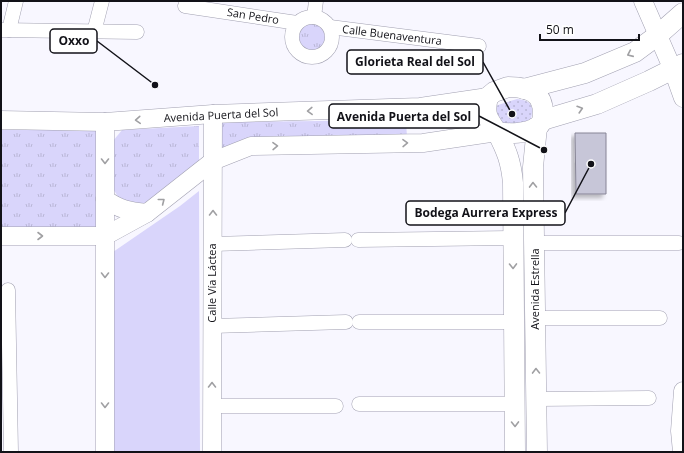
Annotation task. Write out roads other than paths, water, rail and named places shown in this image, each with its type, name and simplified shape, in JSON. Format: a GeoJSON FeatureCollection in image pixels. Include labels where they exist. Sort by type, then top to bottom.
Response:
{"type":"FeatureCollection","features":[{"type":"Feature","properties":{"kind":"main road"},"geometry":{"type":"LineString","coordinates":[[524,89],[585,73],[635,52],[658,36],[683,14]]}},
{"type":"Feature","properties":{"kind":"main road"},"geometry":{"type":"LineString","coordinates":[[540,124],[543,106],[539,98],[531,91],[508,88],[494,92],[488,97],[486,112],[488,119],[497,132],[519,132],[597,104],[678,67]]}},
{"type":"Feature","properties":{"kind":"main road","name":"Avenida Estrella"},"geometry":{"type":"LineString","coordinates":[[537,452],[533,167],[540,124]]}},
{"type":"Feature","properties":{"kind":"main road","name":"Avenida Estrella"},"geometry":{"type":"LineString","coordinates":[[497,132],[507,151],[512,166],[515,452]]}},
{"type":"Feature","properties":{"kind":"street"},"geometry":{"type":"LineString","coordinates":[[16,1],[5,30],[137,32]]}},
{"type":"Feature","properties":{"kind":"street"},"geometry":{"type":"LineString","coordinates":[[94,32],[102,1]]}},
{"type":"Feature","properties":{"kind":"street"},"geometry":{"type":"LineString","coordinates":[[314,17],[316,1]]}},
{"type":"Feature","properties":{"kind":"street"},"geometry":{"type":"LineString","coordinates":[[643,1],[658,36],[678,67],[683,98]]}},
{"type":"Feature","properties":{"kind":"street","name":"San Pedro"},"geometry":{"type":"LineString","coordinates":[[185,6],[297,23]]}},
{"type":"Feature","properties":{"kind":"street"},"geometry":{"type":"LineString","coordinates":[[314,17],[323,20],[330,27],[332,39],[331,44],[324,54],[313,57],[301,54],[294,46],[292,34],[297,23],[304,18],[314,17]]}},
{"type":"Feature","properties":{"kind":"street","name":"Calle Buenaventura"},"geometry":{"type":"LineString","coordinates":[[330,27],[479,46]]}},
{"type":"Feature","properties":{"kind":"street","name":"Avenida Puerta del Sol"},"geometry":{"type":"LineString","coordinates":[[1,120],[105,122],[213,114],[420,107],[488,97]]}},
{"type":"Feature","properties":{"kind":"street","name":"Calle Vía Láctea"},"geometry":{"type":"LineString","coordinates":[[212,452],[213,114]]}},
{"type":"Feature","properties":{"kind":"street"},"geometry":{"type":"LineString","coordinates":[[105,122],[105,452]]}},
{"type":"Feature","properties":{"kind":"street"},"geometry":{"type":"LineString","coordinates":[[1,236],[105,236],[147,213],[213,161],[251,146],[422,143],[497,132]]}},
{"type":"Feature","properties":{"kind":"street"},"geometry":{"type":"LineString","coordinates":[[105,199],[114,206],[126,210],[147,213]]}},
{"type":"Feature","properties":{"kind":"street"},"geometry":{"type":"LineString","coordinates":[[212,244],[352,240],[513,238]]}},
{"type":"Feature","properties":{"kind":"street"},"geometry":{"type":"LineString","coordinates":[[534,242],[679,243]]}},
{"type":"Feature","properties":{"kind":"street"},"geometry":{"type":"LineString","coordinates":[[8,290],[5,329],[11,452]]}},
{"type":"Feature","properties":{"kind":"street"},"geometry":{"type":"LineString","coordinates":[[535,318],[660,318]]}},
{"type":"Feature","properties":{"kind":"street"},"geometry":{"type":"LineString","coordinates":[[212,326],[352,322],[514,322]]}},
{"type":"Feature","properties":{"kind":"street"},"geometry":{"type":"LineString","coordinates":[[682,452],[680,431],[683,391]]}},
{"type":"Feature","properties":{"kind":"street"},"geometry":{"type":"LineString","coordinates":[[537,399],[648,398]]}},
{"type":"Feature","properties":{"kind":"street"},"geometry":{"type":"LineString","coordinates":[[359,404],[514,404]]}},
{"type":"Feature","properties":{"kind":"street"},"geometry":{"type":"LineString","coordinates":[[212,406],[336,406]]}},
{"type":"Feature","properties":{"kind":"place","name":"Oxxo"},"geometry":{"type":"Point","coordinates":[155,85]}},
{"type":"Feature","properties":{"kind":"place","name":"Glorieta Real del Sol"},"geometry":{"type":"Point","coordinates":[512,114]}},
{"type":"Feature","properties":{"kind":"place","name":"Avenida Puerta del Sol"},"geometry":{"type":"Point","coordinates":[544,150]}},
{"type":"Feature","properties":{"kind":"place","name":"Bodega Aurrera Express"},"geometry":{"type":"Point","coordinates":[591,164]}}]}
